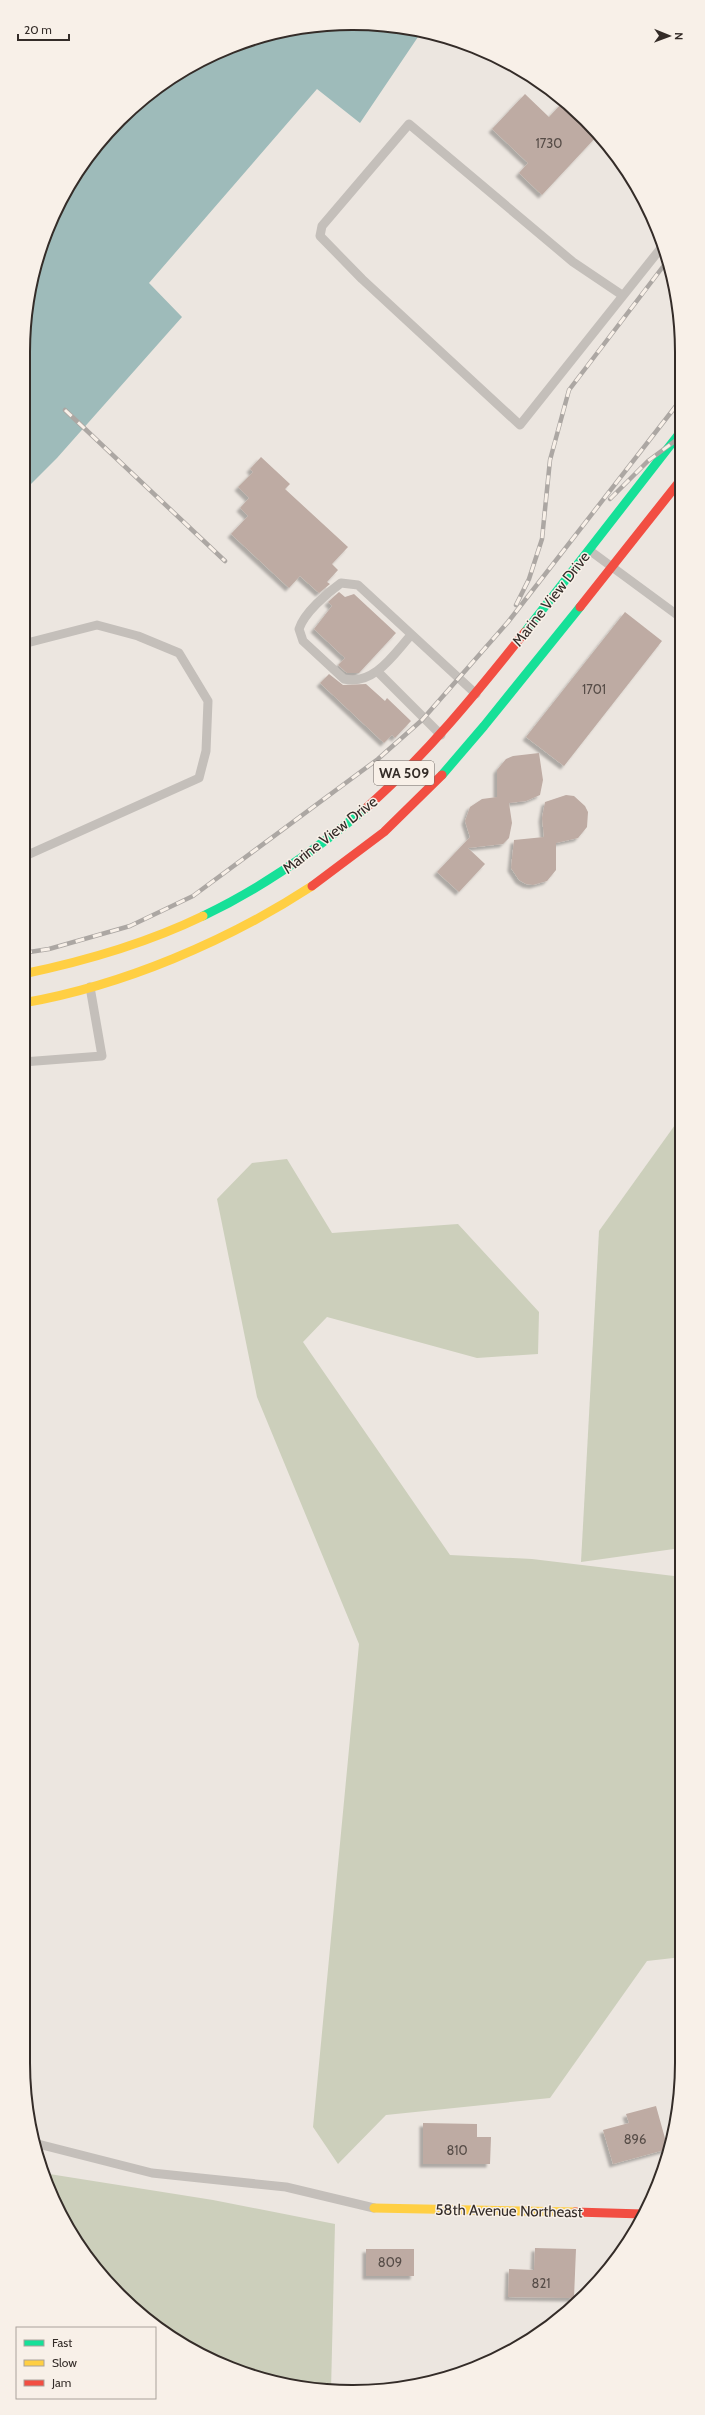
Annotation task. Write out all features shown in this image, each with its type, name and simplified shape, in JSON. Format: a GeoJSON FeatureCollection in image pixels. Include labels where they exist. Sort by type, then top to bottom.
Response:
{"type":"FeatureCollection","features":[{"type":"Feature","properties":{"kind":"main road","name":"Marine View Drive"},"geometry":{"type":"LineString","coordinates":[[30,972],[108,954],[165,935],[271,880],[326,841],[393,785],[441,735],[476,694],[675,439]]}},
{"type":"Feature","properties":{"kind":"main road","name":"Marine View Drive"},"geometry":{"type":"LineString","coordinates":[[30,1001],[90,987],[176,957],[244,926],[288,902],[331,873],[384,832],[440,779],[479,734],[675,488]]}},
{"type":"Feature","properties":{"kind":"main road","name":"58th Avenue Northeast"},"geometry":{"type":"LineString","coordinates":[[374,2208],[637,2214]]}},
{"type":"Feature","properties":{"kind":"lane"},"geometry":{"type":"LineString","coordinates":[[622,295],[573,262],[409,124],[322,226],[320,236],[362,279],[520,425],[658,250]]}},
{"type":"Feature","properties":{"kind":"lane"},"geometry":{"type":"LineString","coordinates":[[589,550],[675,613]]}},
{"type":"Feature","properties":{"kind":"lane"},"geometry":{"type":"LineString","coordinates":[[412,635],[378,672],[358,679],[344,678],[303,641],[299,629],[301,623],[332,589],[341,583],[358,585],[476,694]]}},
{"type":"Feature","properties":{"kind":"lane"},"geometry":{"type":"LineString","coordinates":[[30,642],[97,625],[138,636],[178,653],[208,701],[206,751],[199,778],[30,854]]}},
{"type":"Feature","properties":{"kind":"lane"},"geometry":{"type":"LineString","coordinates":[[378,672],[441,735]]}},
{"type":"Feature","properties":{"kind":"lane"},"geometry":{"type":"LineString","coordinates":[[30,1061],[102,1056],[90,987]]}},
{"type":"Feature","properties":{"kind":"lane"},"geometry":{"type":"LineString","coordinates":[[41,2145],[152,2173],[286,2187],[374,2208]]}},
{"type":"Feature","properties":{"kind":"green space"},"geometry":{"type":"Polygon","coordinates":[[[675,1125],[675,1549],[581,1562],[599,1231],[675,1125]]]}},
{"type":"Feature","properties":{"kind":"green space"},"geometry":{"type":"Polygon","coordinates":[[[287,1159],[332,1233],[458,1224],[539,1312],[538,1354],[477,1358],[327,1317],[303,1342],[450,1555],[532,1559],[675,1576],[675,1958],[647,1961],[550,2098],[386,2115],[338,2164],[313,2127],[359,1644],[257,1397],[217,1199],[252,1163],[287,1159]]]}},
{"type":"Feature","properties":{"kind":"green space"},"geometry":{"type":"Polygon","coordinates":[[[50,2174],[213,2200],[335,2224],[331,2384],[290,2379],[249,2368],[210,2352],[173,2331],[140,2305],[124,2291],[84,2242],[63,2205],[50,2174]]]}},
{"type":"Feature","properties":{"kind":"water"},"geometry":{"type":"Polygon","coordinates":[[[331,31],[374,31],[418,37],[360,123],[317,89],[149,283],[182,317],[57,458],[30,485],[30,352],[36,290],[47,249],[63,210],[84,173],[110,140],[124,124],[173,84],[210,63],[249,47],[290,36],[331,31]]]}},
{"type":"Feature","properties":{"kind":"building"},"geometry":{"type":"Polygon","coordinates":[[[525,94],[549,117],[560,106],[581,124],[594,139],[542,195],[519,173],[528,163],[492,129],[525,94]]]}},
{"type":"Feature","properties":{"kind":"building"},"geometry":{"type":"Polygon","coordinates":[[[261,457],[290,484],[285,489],[348,547],[332,564],[338,570],[327,582],[330,584],[319,593],[300,576],[289,588],[231,534],[248,516],[240,508],[249,498],[238,487],[253,472],[250,469],[261,457]]]}},
{"type":"Feature","properties":{"kind":"building"},"geometry":{"type":"Polygon","coordinates":[[[339,592],[345,597],[354,594],[396,633],[359,673],[347,673],[338,665],[345,658],[314,629],[332,606],[328,602],[339,592]]]}},
{"type":"Feature","properties":{"kind":"building"},"geometry":{"type":"Polygon","coordinates":[[[625,612],[662,641],[564,766],[526,737],[625,612]]]}},
{"type":"Feature","properties":{"kind":"building"},"geometry":{"type":"Polygon","coordinates":[[[329,674],[343,685],[366,684],[385,701],[387,698],[411,721],[395,738],[392,735],[384,743],[320,683],[329,674]]]}},
{"type":"Feature","properties":{"kind":"building"},"geometry":{"type":"Polygon","coordinates":[[[539,753],[543,780],[540,795],[526,801],[509,803],[512,823],[509,838],[503,844],[468,848],[485,864],[459,892],[437,872],[470,837],[465,821],[470,807],[482,799],[497,797],[497,770],[506,759],[513,756],[539,753]]]}},
{"type":"Feature","properties":{"kind":"building"},"geometry":{"type":"Polygon","coordinates":[[[566,795],[574,796],[585,806],[588,812],[587,827],[578,838],[556,843],[556,870],[547,881],[533,885],[526,884],[519,880],[511,868],[514,840],[544,837],[542,818],[545,802],[566,795]]]}},
{"type":"Feature","properties":{"kind":"building"},"geometry":{"type":"Polygon","coordinates":[[[656,2106],[665,2140],[663,2150],[613,2164],[603,2130],[629,2123],[626,2114],[656,2106]]]}},
{"type":"Feature","properties":{"kind":"building"},"geometry":{"type":"Polygon","coordinates":[[[423,2123],[477,2124],[477,2137],[491,2137],[490,2164],[423,2164],[423,2123]]]}},
{"type":"Feature","properties":{"kind":"building"},"geometry":{"type":"Polygon","coordinates":[[[535,2248],[576,2249],[574,2297],[508,2297],[509,2269],[534,2270],[535,2248]]]}},
{"type":"Feature","properties":{"kind":"building"},"geometry":{"type":"Polygon","coordinates":[[[366,2249],[414,2249],[414,2276],[366,2276],[366,2249]]]}},
{"type":"Feature","properties":{"kind":"railway"},"geometry":{"type":"LineString","coordinates":[[516,605],[529,579],[542,539],[550,460],[569,390],[663,266]]}},
{"type":"Feature","properties":{"kind":"railway"},"geometry":{"type":"LineString","coordinates":[[30,952],[49,949],[130,926],[193,896],[378,759],[422,720],[508,622],[675,407]]}},
{"type":"Feature","properties":{"kind":"railway"},"geometry":{"type":"LineString","coordinates":[[65,410],[225,561]]}},
{"type":"Feature","properties":{"kind":"railway"},"geometry":{"type":"LineString","coordinates":[[610,499],[648,461],[675,441]]}},
{"type":"Feature","properties":{"kind":"traffic: fast"},"geometry":{"type":"LineString","coordinates":[[525,632],[675,439]]}},
{"type":"Feature","properties":{"kind":"traffic: fast"},"geometry":{"type":"LineString","coordinates":[[442,775],[484,726],[580,607]]}},
{"type":"Feature","properties":{"kind":"traffic: fast"},"geometry":{"type":"LineString","coordinates":[[203,916],[267,881],[328,839],[366,808]]}},
{"type":"Feature","properties":{"kind":"traffic: slow"},"geometry":{"type":"LineString","coordinates":[[30,1001],[98,985],[173,959],[210,943],[245,925],[312,886]]}},
{"type":"Feature","properties":{"kind":"traffic: slow"},"geometry":{"type":"LineString","coordinates":[[30,972],[115,951],[159,935],[203,916]]}},
{"type":"Feature","properties":{"kind":"traffic: slow"},"geometry":{"type":"LineString","coordinates":[[374,2208],[575,2212]]}},
{"type":"Feature","properties":{"kind":"traffic: jam"},"geometry":{"type":"LineString","coordinates":[[580,607],[675,487]]}},
{"type":"Feature","properties":{"kind":"traffic: jam"},"geometry":{"type":"LineString","coordinates":[[366,808],[409,767],[449,724],[488,679],[525,632]]}},
{"type":"Feature","properties":{"kind":"traffic: jam"},"geometry":{"type":"LineString","coordinates":[[312,886],[384,832],[442,775]]}},
{"type":"Feature","properties":{"kind":"traffic: jam"},"geometry":{"type":"LineString","coordinates":[[575,2212],[637,2214]]}}]}
